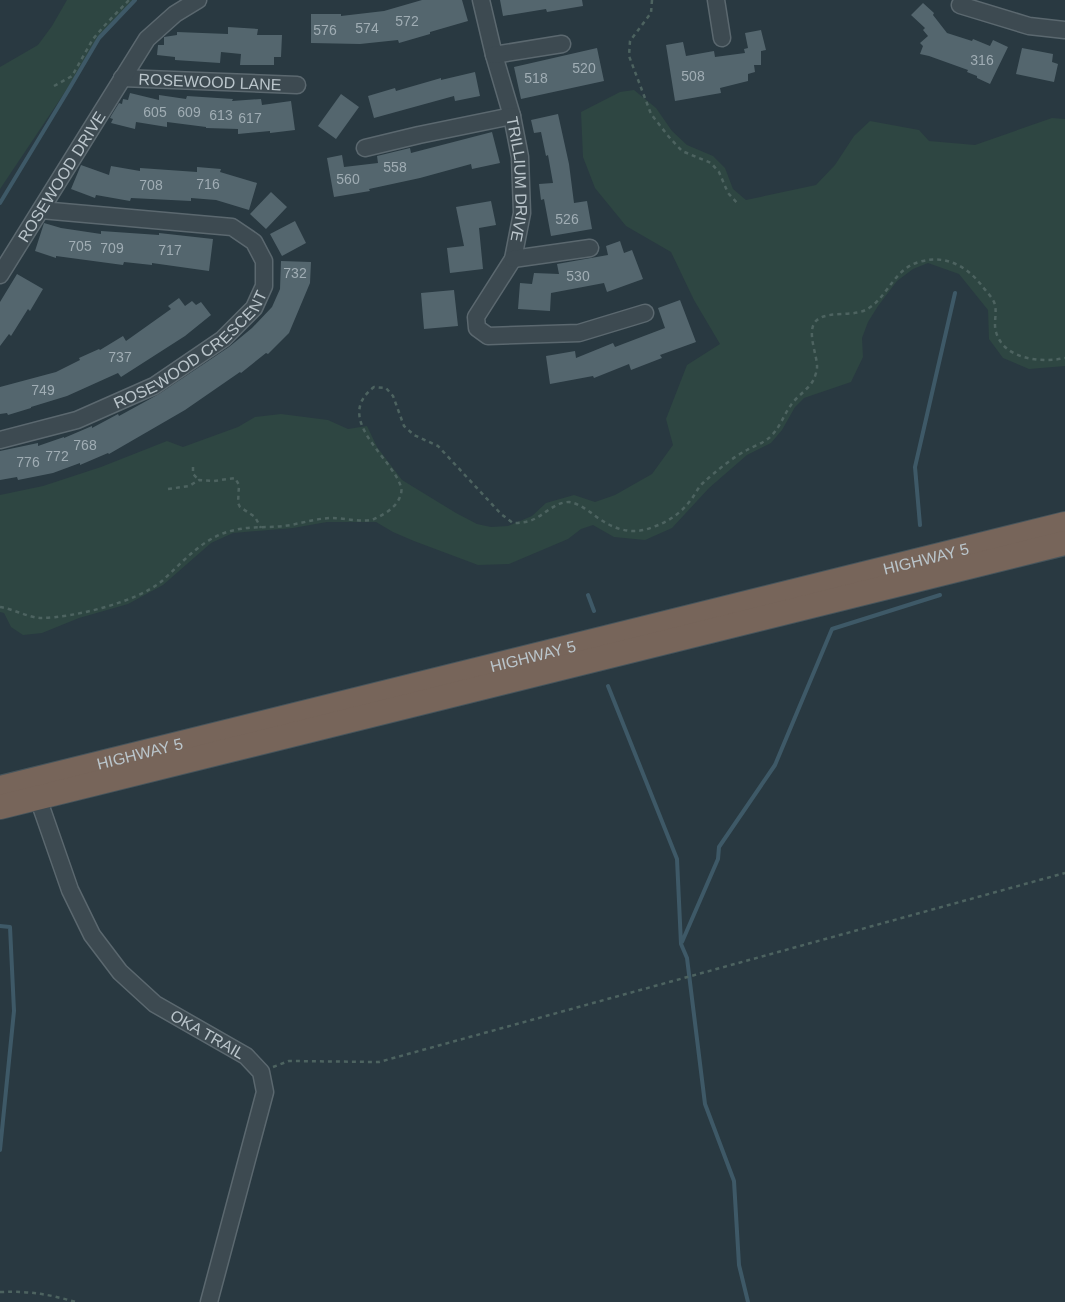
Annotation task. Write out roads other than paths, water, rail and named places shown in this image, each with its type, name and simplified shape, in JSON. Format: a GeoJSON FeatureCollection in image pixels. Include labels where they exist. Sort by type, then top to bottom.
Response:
{"type":"FeatureCollection","features":[{"type":"Feature","properties":{"kind":"highway","name":"HIGHWAY 5"},"geometry":{"type":"LineString","coordinates":[[0,788],[1065,524]]}},
{"type":"Feature","properties":{"kind":"highway","name":"HIGHWAY 5"},"geometry":{"type":"LineString","coordinates":[[0,807],[1065,542]]}},
{"type":"Feature","properties":{"kind":"street","name":"ROSEWOOD DRIVE"},"geometry":{"type":"LineString","coordinates":[[0,275],[147,39],[175,14],[198,0]]}},
{"type":"Feature","properties":{"kind":"street","name":"TRILLIUM DRIVE"},"geometry":{"type":"LineString","coordinates":[[481,0],[494,55],[512,116],[520,157],[522,214],[513,259],[476,317],[477,328],[488,336],[579,333],[645,313]]}},
{"type":"Feature","properties":{"kind":"street"},"geometry":{"type":"LineString","coordinates":[[716,0],[722,38]]}},
{"type":"Feature","properties":{"kind":"street"},"geometry":{"type":"LineString","coordinates":[[960,5],[1029,26],[1065,30]]}},
{"type":"Feature","properties":{"kind":"street"},"geometry":{"type":"LineString","coordinates":[[494,55],[562,44]]}},
{"type":"Feature","properties":{"kind":"street","name":"ROSEWOOD LANE"},"geometry":{"type":"LineString","coordinates":[[122,78],[297,86]]}},
{"type":"Feature","properties":{"kind":"street"},"geometry":{"type":"LineString","coordinates":[[365,148],[512,116]]}},
{"type":"Feature","properties":{"kind":"street","name":"ROSEWOOD CRESCENT"},"geometry":{"type":"LineString","coordinates":[[0,440],[77,420],[154,386],[223,339],[254,308],[264,286],[264,261],[254,242],[232,227],[41,210]]}},
{"type":"Feature","properties":{"kind":"street"},"geometry":{"type":"LineString","coordinates":[[513,259],[590,248]]}},
{"type":"Feature","properties":{"kind":"street","name":"OKA TRAIL"},"geometry":{"type":"LineString","coordinates":[[38,798],[70,890],[92,935],[120,972],[155,1004],[246,1056],[261,1072],[265,1092],[209,1302]]}},
{"type":"Feature","properties":{"kind":"waterway"},"geometry":{"type":"LineString","coordinates":[[0,203],[99,38],[135,0]]}},
{"type":"Feature","properties":{"kind":"waterway"},"geometry":{"type":"LineString","coordinates":[[920,525],[915,467],[955,293]]}},
{"type":"Feature","properties":{"kind":"waterway"},"geometry":{"type":"LineString","coordinates":[[588,595],[594,611]]}},
{"type":"Feature","properties":{"kind":"waterway"},"geometry":{"type":"LineString","coordinates":[[682,942],[718,859],[719,847],[775,765],[832,629],[940,595]]}},
{"type":"Feature","properties":{"kind":"waterway"},"geometry":{"type":"LineString","coordinates":[[608,686],[677,859],[681,944],[687,958],[705,1104],[734,1181],[739,1265],[748,1302]]}},
{"type":"Feature","properties":{"kind":"waterway"},"geometry":{"type":"LineString","coordinates":[[0,926],[10,927],[14,1011],[0,1150]]}}]}
